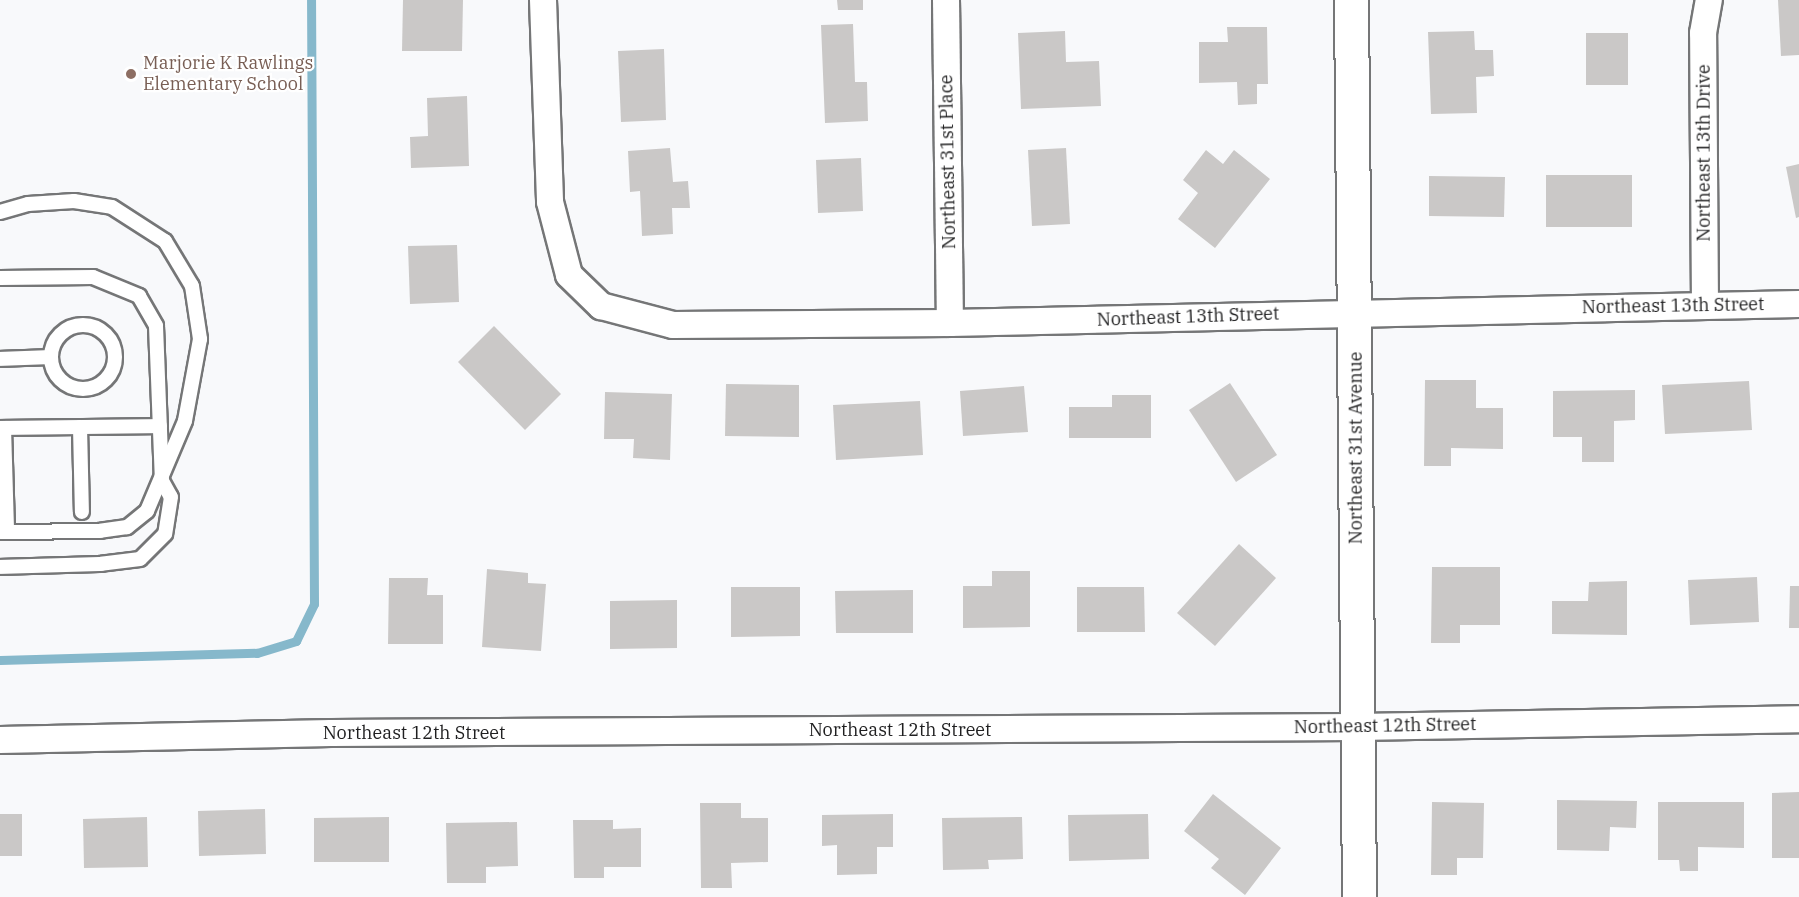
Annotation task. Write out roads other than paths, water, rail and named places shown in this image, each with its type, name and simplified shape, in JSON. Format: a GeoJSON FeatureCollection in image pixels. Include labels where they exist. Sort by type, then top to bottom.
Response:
{"type":"FeatureCollection","features":[{"type":"Feature","properties":{"kind":"street","name":"Northeast 13th Street"},"geometry":{"type":"LineString","coordinates":[[543,0],[550,202],[569,275],[601,306],[673,324],[950,323],[1355,312],[1799,304]]}},
{"type":"Feature","properties":{"kind":"street","name":"Northeast 31st Place"},"geometry":{"type":"LineString","coordinates":[[946,0],[950,323]]}},
{"type":"Feature","properties":{"kind":"street","name":"Northeast 31st Avenue"},"geometry":{"type":"LineString","coordinates":[[1351,0],[1359,897]]}},
{"type":"Feature","properties":{"kind":"street","name":"Northeast 13th Drive"},"geometry":{"type":"LineString","coordinates":[[1705,306],[1703,33],[1708,0]]}},
{"type":"Feature","properties":{"kind":"street","name":"Northeast 12th Street"},"geometry":{"type":"LineString","coordinates":[[0,740],[343,733],[1357,727],[1799,719]]}},
{"type":"Feature","properties":{"kind":"lane"},"geometry":{"type":"LineString","coordinates":[[0,212],[28,204],[74,201],[112,207],[165,241],[192,286],[200,339],[185,421],[162,481],[147,511],[127,527],[4,532],[2,428],[160,426]]}},
{"type":"Feature","properties":{"kind":"lane"},"geometry":{"type":"LineString","coordinates":[[0,278],[93,278],[139,296],[156,326],[162,481],[171,497],[165,534],[140,559],[101,564],[0,567]]}},
{"type":"Feature","properties":{"kind":"lane"},"geometry":{"type":"LineString","coordinates":[[88,326],[106,336],[114,355],[114,366],[103,383],[84,389],[73,388],[57,376],[51,357],[53,346],[67,330],[88,326]]}},
{"type":"Feature","properties":{"kind":"lane"},"geometry":{"type":"LineString","coordinates":[[0,358],[51,357]]}},
{"type":"Feature","properties":{"kind":"lane"},"geometry":{"type":"LineString","coordinates":[[80,427],[82,512]]}},
{"type":"Feature","properties":{"kind":"waterway"},"geometry":{"type":"LineString","coordinates":[[0,660],[257,653],[296,641],[314,604],[311,0]]}},
{"type":"Feature","properties":{"kind":"place","name":"Marjorie K Rawlings Elementary School"},"geometry":{"type":"Point","coordinates":[131,74]}}]}
